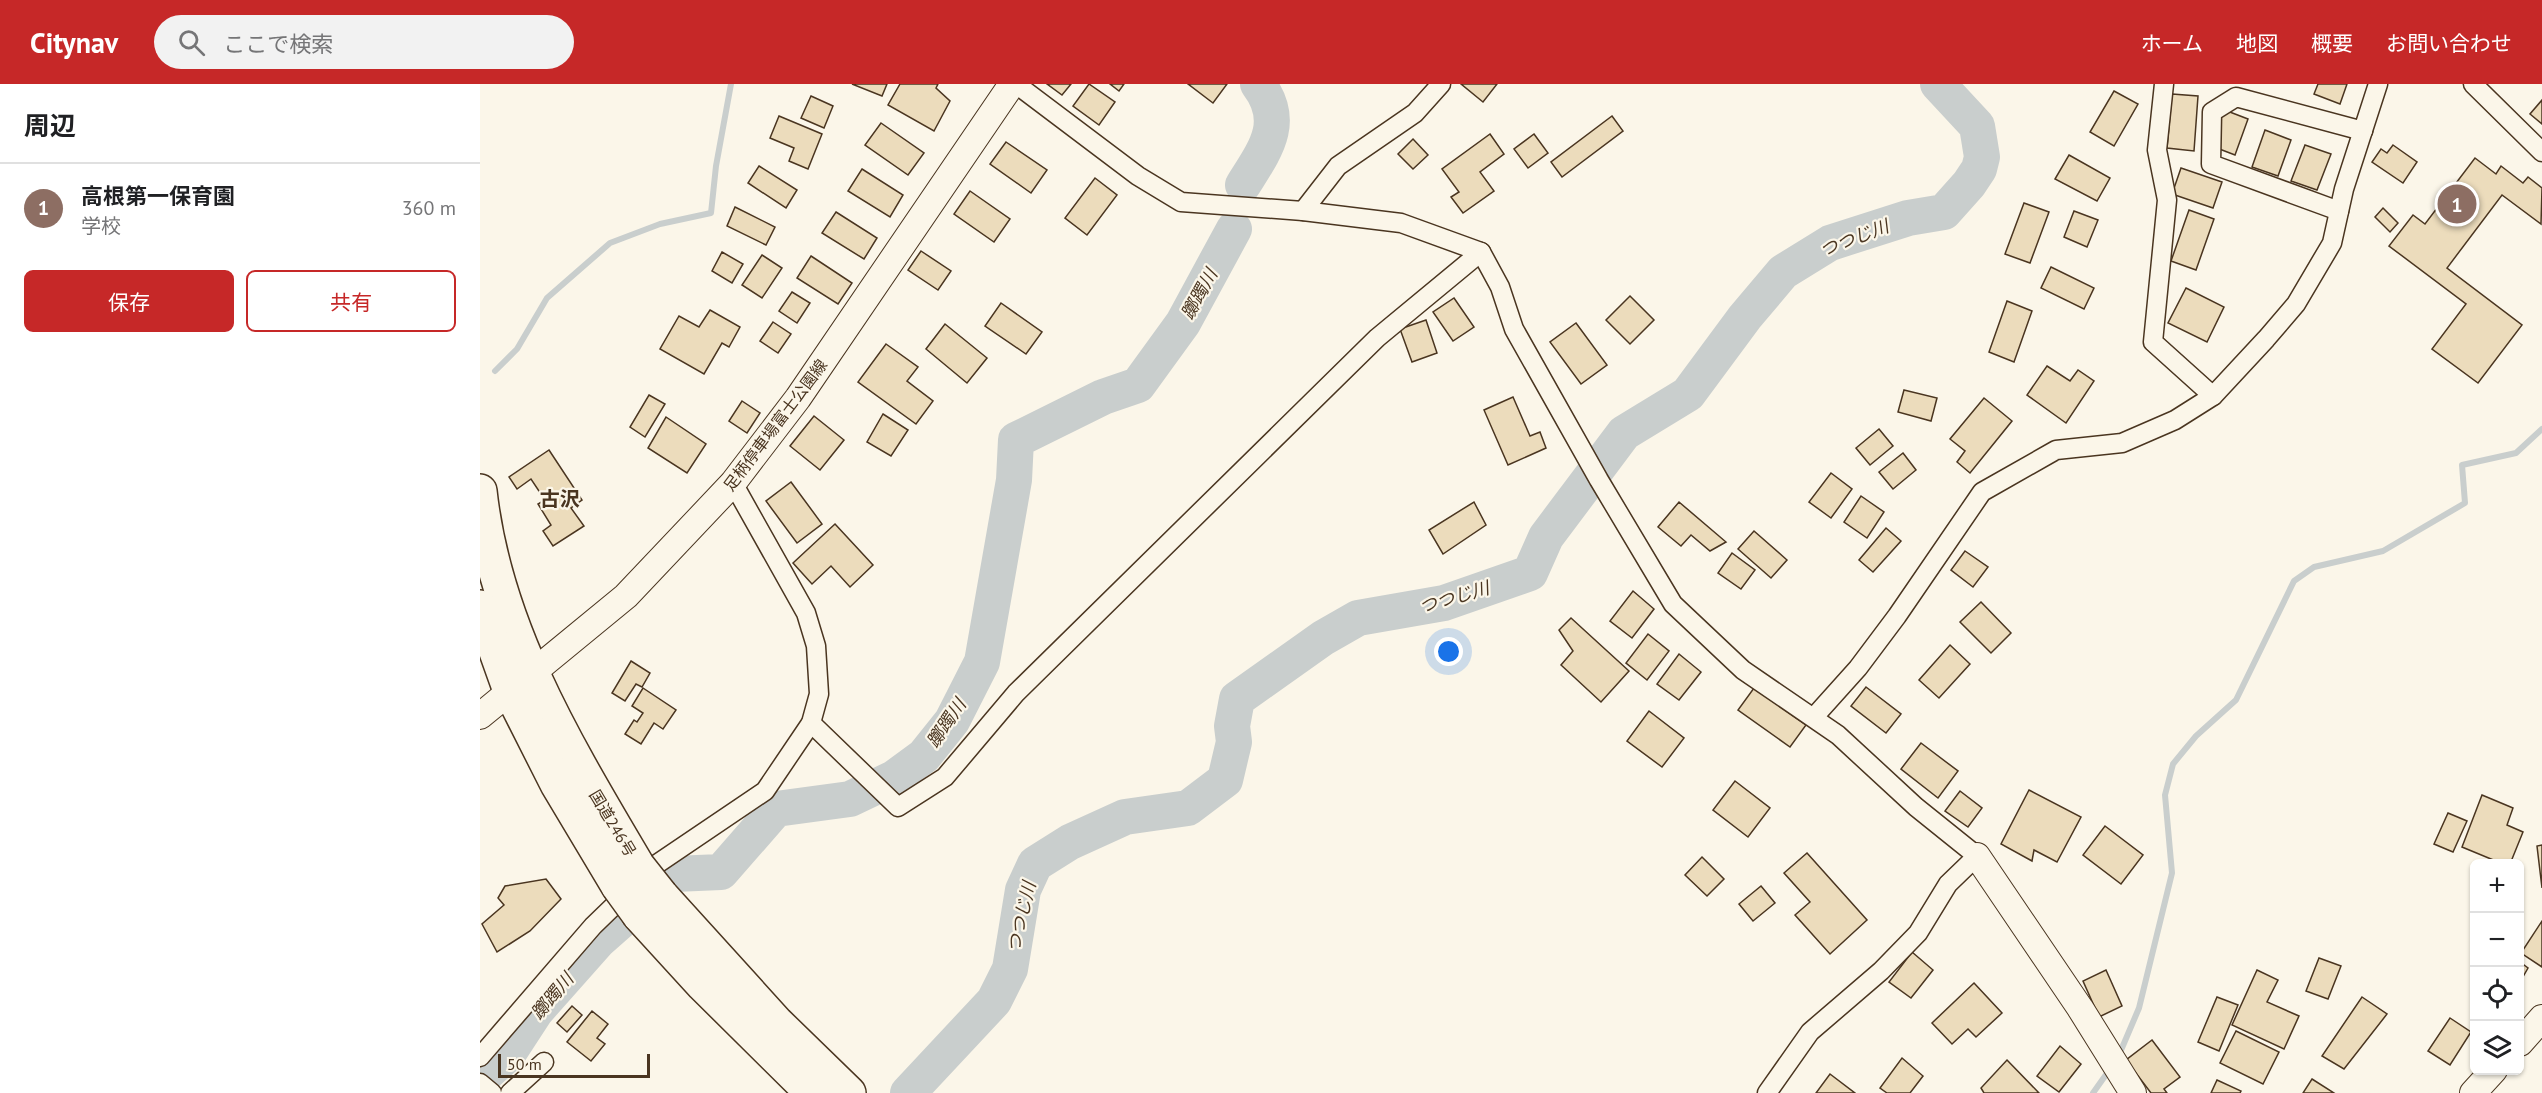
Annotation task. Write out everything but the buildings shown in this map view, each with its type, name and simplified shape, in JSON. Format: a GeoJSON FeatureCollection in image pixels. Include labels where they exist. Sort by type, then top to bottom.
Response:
{"type":"FeatureCollection","features":[{"type":"Feature","properties":{"kind":"highway","name":"国道246号"},"geometry":{"type":"LineString","coordinates":[[480,491],[484,528],[510,621],[521,683]]}},
{"type":"Feature","properties":{"kind":"highway","name":"国道246号"},"geometry":{"type":"LineString","coordinates":[[480,607],[521,683],[588,782],[628,876],[650,905],[703,986],[812,1093]]}},
{"type":"Feature","properties":{"kind":"highway","name":"国道246号"},"geometry":{"type":"LineString","coordinates":[[650,905],[849,1093]]}},
{"type":"Feature","properties":{"kind":"main road","name":"足柄停車場富士公園線"},"geometry":{"type":"LineString","coordinates":[[480,716],[626,596],[733,483],[798,398],[1014,84]]}},
{"type":"Feature","properties":{"kind":"main road"},"geometry":{"type":"LineString","coordinates":[[1977,856],[2080,1008],[2133,1093]]}},
{"type":"Feature","properties":{"kind":"main road"},"geometry":{"type":"LineString","coordinates":[[2524,1038],[2542,1018]]}},
{"type":"Feature","properties":{"kind":"main road"},"geometry":{"type":"LineString","coordinates":[[2473,1093],[2490,1075]]}},
{"type":"Feature","properties":{"kind":"street"},"geometry":{"type":"LineString","coordinates":[[1014,84],[1138,176],[1181,202],[1304,211],[1401,223],[1481,252],[1500,287],[1514,329],[1599,480],[1673,604],[1743,670],[1838,735],[1916,807],[1977,856],[1948,884],[1918,933],[1881,971],[1810,1032],[1767,1093]]}},
{"type":"Feature","properties":{"kind":"street"},"geometry":{"type":"LineString","coordinates":[[1304,211],[1338,166],[1415,112],[1442,84]]}},
{"type":"Feature","properties":{"kind":"street"},"geometry":{"type":"LineString","coordinates":[[2164,84],[2157,150],[2167,201],[2153,342],[2213,396]]}},
{"type":"Feature","properties":{"kind":"street"},"geometry":{"type":"LineString","coordinates":[[1814,717],[1858,668],[1982,492],[2056,450],[2122,443],[2175,420],[2213,396],[2296,304],[2332,243],[2339,211],[2378,84]]}},
{"type":"Feature","properties":{"kind":"street"},"geometry":{"type":"LineString","coordinates":[[2473,84],[2542,152]]}},
{"type":"Feature","properties":{"kind":"street"},"geometry":{"type":"LineString","coordinates":[[2339,211],[2211,165],[2212,112],[2236,97],[2363,131]]}},
{"type":"Feature","properties":{"kind":"street"},"geometry":{"type":"LineString","coordinates":[[811,723],[898,807],[945,777],[1016,693],[1377,338],[1481,252]]}},
{"type":"Feature","properties":{"kind":"street"},"geometry":{"type":"LineString","coordinates":[[480,1057],[593,926],[657,864],[765,791],[811,723],[819,694],[816,646],[806,613],[733,483]]}},
{"type":"Feature","properties":{"kind":"street"},"geometry":{"type":"LineString","coordinates":[[510,1093],[544,1062]]}},
{"type":"Feature","properties":{"kind":"street"},"geometry":{"type":"LineString","coordinates":[[480,1083],[492,1093]]}},
{"type":"Feature","properties":{"kind":"waterway"},"geometry":{"type":"LineString","coordinates":[[495,371],[517,349],[547,298],[610,243],[660,224],[711,213],[716,166],[731,84]]}},
{"type":"Feature","properties":{"kind":"waterway","name":"躑躅川"},"geometry":{"type":"LineString","coordinates":[[1243,185],[1265,148],[1272,123],[1267,98],[1258,84]]}},
{"type":"Feature","properties":{"kind":"waterway","name":"つつじ川"},"geometry":{"type":"LineString","coordinates":[[908,1093],[994,1001],[1010,969],[1023,890],[1035,864],[1070,842],[1125,817],[1188,808],[1225,780],[1234,742],[1232,726],[1237,699],[1323,638],[1358,618],[1444,603],[1530,573],[1546,537],[1624,433],[1688,394],[1745,317],[1783,272],[1830,243],[1908,218],[1944,212],[1969,184],[1979,169],[1982,157],[1977,126],[1938,84]]}},
{"type":"Feature","properties":{"kind":"waterway","name":"躑躅川"},"geometry":{"type":"LineString","coordinates":[[480,1079],[508,1054],[536,1011],[598,941],[674,874],[721,872],[776,809],[850,799],[894,778],[924,756],[952,721],[982,662],[1014,480],[1016,440],[1103,397],[1138,385],[1183,323],[1234,229]]}},
{"type":"Feature","properties":{"kind":"waterway"},"geometry":{"type":"LineString","coordinates":[[2119,1055],[2139,1008],[2172,873],[2165,795],[2173,764],[2196,736],[2236,700],[2294,581],[2314,567],[2383,551],[2465,503],[2462,465],[2516,453],[2542,429]]}},
{"type":"Feature","properties":{"kind":"waterway"},"geometry":{"type":"LineString","coordinates":[[2093,1093],[2110,1069]]}},
{"type":"Feature","properties":{"kind":"place","name":"高根第一保育園"},"geometry":{"type":"Point","coordinates":[2457,204]}},
{"type":"Feature","properties":{"kind":"district","name":"古沢"},"geometry":{"type":"Point","coordinates":[560,499]}}]}
